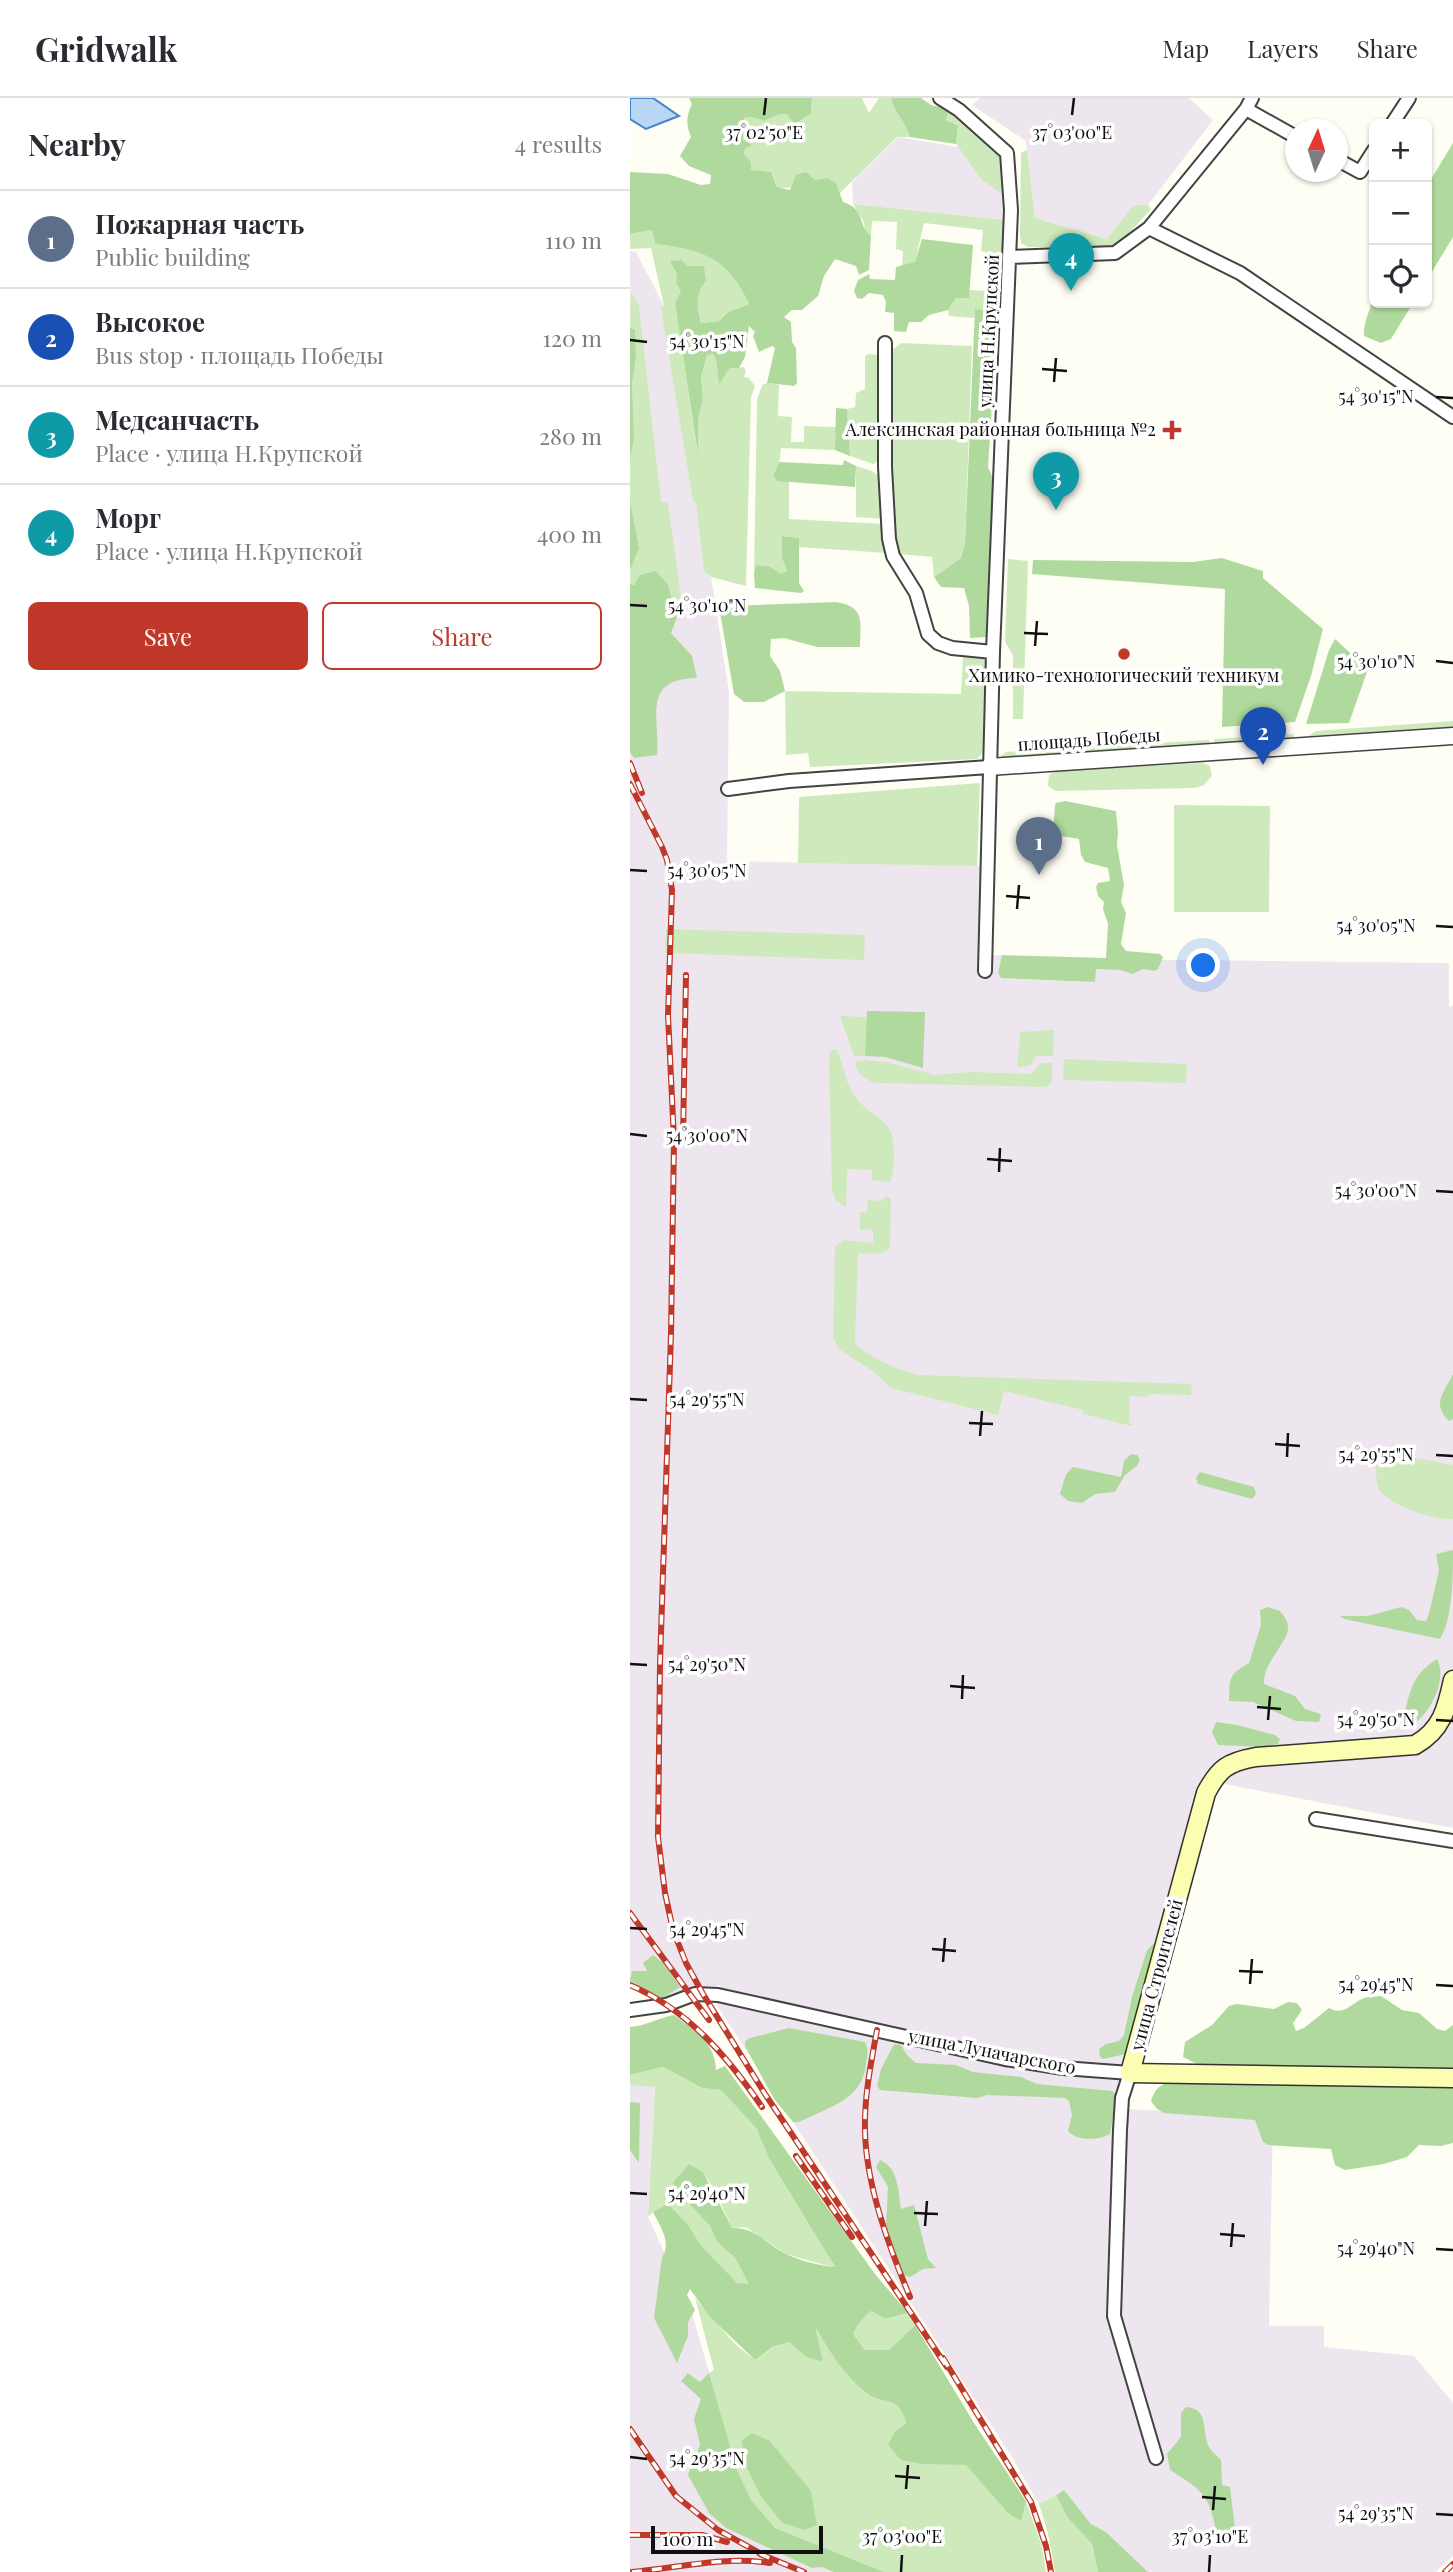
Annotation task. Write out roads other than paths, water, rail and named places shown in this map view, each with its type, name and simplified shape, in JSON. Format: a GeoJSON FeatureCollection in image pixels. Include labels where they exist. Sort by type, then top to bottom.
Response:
{"type":"FeatureCollection","features":[{"type":"Feature","properties":{"kind":"main road","name":"улица Строителей"},"geometry":{"type":"LineString","coordinates":[[1130,2073],[1206,1793],[1218,1772],[1231,1763],[1256,1756],[1415,1745],[1432,1734],[1440,1724],[1446,1712],[1453,1680]]}},
{"type":"Feature","properties":{"kind":"main road","name":"улица Луначарского"},"geometry":{"type":"LineString","coordinates":[[1130,2073],[1453,2078]]}},
{"type":"Feature","properties":{"kind":"street","name":"улица Н.Крупской"},"geometry":{"type":"LineString","coordinates":[[940,98],[959,110],[1007,153],[1010,257],[989,766],[985,971]]}},
{"type":"Feature","properties":{"kind":"street"},"geometry":{"type":"LineString","coordinates":[[1395,119],[1409,98]]}},
{"type":"Feature","properties":{"kind":"street"},"geometry":{"type":"LineString","coordinates":[[1010,257],[1115,253],[1149,228],[1249,104],[1285,129]]}},
{"type":"Feature","properties":{"kind":"street"},"geometry":{"type":"LineString","coordinates":[[1348,165],[1360,172],[1369,158]]}},
{"type":"Feature","properties":{"kind":"street"},"geometry":{"type":"LineString","coordinates":[[1149,228],[1240,273],[1453,417]]}},
{"type":"Feature","properties":{"kind":"street"},"geometry":{"type":"LineString","coordinates":[[885,343],[885,467],[889,539],[893,556],[916,593],[928,634],[938,643],[952,648],[993,652]]}},
{"type":"Feature","properties":{"kind":"street","name":"площадь Победы"},"geometry":{"type":"LineString","coordinates":[[728,789],[789,781],[989,766],[1453,736]]}},
{"type":"Feature","properties":{"kind":"street"},"geometry":{"type":"LineString","coordinates":[[1316,1819],[1453,1841]]}},
{"type":"Feature","properties":{"kind":"street","name":"улица Луначарского"},"geometry":{"type":"LineString","coordinates":[[630,2010],[666,2005],[682,1998],[703,1994],[1006,2059],[1063,2068],[1130,2073]]}},
{"type":"Feature","properties":{"kind":"street","name":"улица Строителей"},"geometry":{"type":"LineString","coordinates":[[1130,2073],[1122,2098],[1114,2316],[1156,2458]]}},
{"type":"Feature","properties":{"kind":"water"},"geometry":{"type":"Polygon","coordinates":[[[630,98],[653,98],[679,116],[646,129],[630,119],[630,98]]]}},
{"type":"Feature","properties":{"kind":"railway"},"geometry":{"type":"LineString","coordinates":[[630,763],[642,793]]}},
{"type":"Feature","properties":{"kind":"railway"},"geometry":{"type":"LineString","coordinates":[[630,784],[662,847],[672,890],[668,1015],[674,1140],[658,1837],[665,1893],[673,1930],[686,1963],[703,1994],[765,2094],[947,2367]]}},
{"type":"Feature","properties":{"kind":"railway"},"geometry":{"type":"LineString","coordinates":[[683,1138],[686,975]]}},
{"type":"Feature","properties":{"kind":"railway"},"geometry":{"type":"LineString","coordinates":[[630,1913],[709,2020]]}},
{"type":"Feature","properties":{"kind":"railway"},"geometry":{"type":"LineString","coordinates":[[630,1985],[670,2007],[705,2036],[735,2070],[762,2107]]}},
{"type":"Feature","properties":{"kind":"railway"},"geometry":{"type":"LineString","coordinates":[[877,2030],[868,2080],[866,2152],[880,2216],[910,2297]]}},
{"type":"Feature","properties":{"kind":"railway"},"geometry":{"type":"LineString","coordinates":[[796,2156],[852,2237]]}},
{"type":"Feature","properties":{"kind":"railway"},"geometry":{"type":"LineString","coordinates":[[943,2358],[1031,2502],[1046,2546],[1051,2572]]}},
{"type":"Feature","properties":{"kind":"railway"},"geometry":{"type":"LineString","coordinates":[[630,2429],[676,2496],[718,2530],[767,2557]]}},
{"type":"Feature","properties":{"kind":"railway"},"geometry":{"type":"LineString","coordinates":[[630,2535],[702,2535],[727,2542]]}},
{"type":"Feature","properties":{"kind":"railway"},"geometry":{"type":"LineString","coordinates":[[760,2554],[804,2572]]}},
{"type":"Feature","properties":{"kind":"railway"},"geometry":{"type":"LineString","coordinates":[[632,2572],[718,2562],[770,2563]]}},
{"type":"Feature","properties":{"kind":"railway"},"geometry":{"type":"LineString","coordinates":[[1445,2572],[1453,2564]]}},
{"type":"Feature","properties":{"kind":"place","name":"Морг"},"geometry":{"type":"Point","coordinates":[1071,291]}},
{"type":"Feature","properties":{"kind":"place","name":"Алексинская районная больница №2"},"geometry":{"type":"Point","coordinates":[1172,430]}},
{"type":"Feature","properties":{"kind":"place","name":"Медсанчасть"},"geometry":{"type":"Point","coordinates":[1056,510]}},
{"type":"Feature","properties":{"kind":"place","name":"Химико-технологический техникум"},"geometry":{"type":"Point","coordinates":[1124,654]}},
{"type":"Feature","properties":{"kind":"place","name":"Высокое"},"geometry":{"type":"Point","coordinates":[1263,765]}},
{"type":"Feature","properties":{"kind":"place","name":"Пожарная часть"},"geometry":{"type":"Point","coordinates":[1039,875]}}]}
